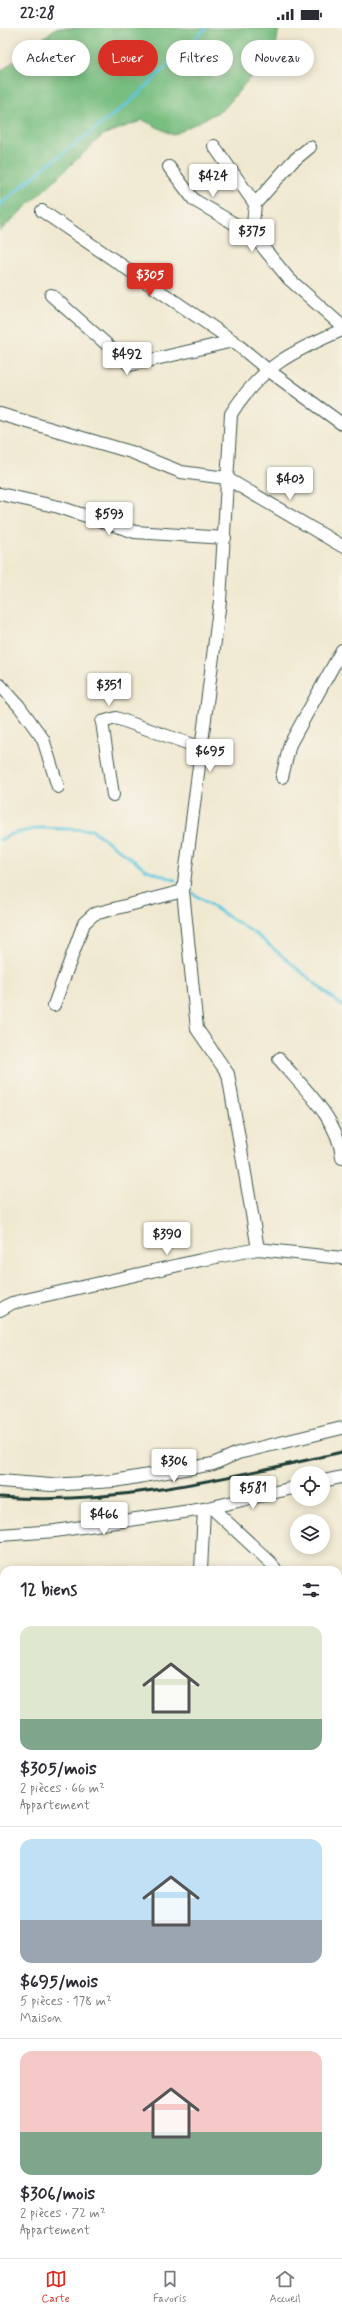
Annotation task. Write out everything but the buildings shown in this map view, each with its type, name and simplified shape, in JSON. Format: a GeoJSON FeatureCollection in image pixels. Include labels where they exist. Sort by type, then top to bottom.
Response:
{"type":"FeatureCollection","features":[{"type":"Feature","properties":{"kind":"street"},"geometry":{"type":"LineString","coordinates":[[214,146],[255,204]]}},
{"type":"Feature","properties":{"kind":"street"},"geometry":{"type":"LineString","coordinates":[[252,234],[255,204],[292,162],[310,147]]}},
{"type":"Feature","properties":{"kind":"street"},"geometry":{"type":"LineString","coordinates":[[169,167],[194,200],[252,234],[289,280],[342,326]]}},
{"type":"Feature","properties":{"kind":"street"},"geometry":{"type":"LineString","coordinates":[[42,210],[233,341],[268,370],[342,424]]}},
{"type":"Feature","properties":{"kind":"street"},"geometry":{"type":"LineString","coordinates":[[51,295],[130,365],[233,341]]}},
{"type":"Feature","properties":{"kind":"street"},"geometry":{"type":"LineString","coordinates":[[258,1249],[228,1074],[197,1029],[183,891],[220,601],[225,538],[226,478],[231,414],[245,392],[268,370],[301,348],[342,330]]}},
{"type":"Feature","properties":{"kind":"street"},"geometry":{"type":"LineString","coordinates":[[0,414],[131,452],[181,472],[226,478],[342,546]]}},
{"type":"Feature","properties":{"kind":"street"},"geometry":{"type":"LineString","coordinates":[[0,494],[59,507],[135,532],[225,538]]}},
{"type":"Feature","properties":{"kind":"street"},"geometry":{"type":"LineString","coordinates":[[282,777],[290,744],[342,650]]}},
{"type":"Feature","properties":{"kind":"street"},"geometry":{"type":"LineString","coordinates":[[0,685],[19,706],[42,739],[58,786]]}},
{"type":"Feature","properties":{"kind":"street"},"geometry":{"type":"LineString","coordinates":[[113,795],[102,722],[116,718],[201,748]]}},
{"type":"Feature","properties":{"kind":"street"},"geometry":{"type":"LineString","coordinates":[[54,1005],[84,924],[94,914],[183,891]]}},
{"type":"Feature","properties":{"kind":"street"},"geometry":{"type":"LineString","coordinates":[[279,1059],[327,1116],[341,1146],[342,1158]]}},
{"type":"Feature","properties":{"kind":"street"},"geometry":{"type":"LineString","coordinates":[[0,1310],[12,1303],[201,1260],[258,1249],[342,1258]]}},
{"type":"Feature","properties":{"kind":"street"},"geometry":{"type":"LineString","coordinates":[[0,1481],[52,1485],[114,1481],[213,1464],[238,1453],[342,1428]]}},
{"type":"Feature","properties":{"kind":"street"},"geometry":{"type":"LineString","coordinates":[[330,1480],[342,1477]]}},
{"type":"Feature","properties":{"kind":"street"},"geometry":{"type":"LineString","coordinates":[[0,1535],[55,1531],[208,1508],[290,1489]]}},
{"type":"Feature","properties":{"kind":"street"},"geometry":{"type":"LineString","coordinates":[[201,1566],[208,1508]]}},
{"type":"Feature","properties":{"kind":"street"},"geometry":{"type":"LineString","coordinates":[[208,1508],[273,1566]]}},
{"type":"Feature","properties":{"kind":"green space"},"geometry":{"type":"Polygon","coordinates":[[[56,28],[279,28],[277,40],[241,40],[241,76],[251,76],[224,109],[173,135],[143,120],[103,135],[0,231],[0,72],[12,63],[12,76],[90,76],[90,40],[41,40],[56,28]]]}},
{"type":"Feature","properties":{"kind":"waterway"},"geometry":{"type":"LineString","coordinates":[[0,205],[41,170],[130,102],[206,28]]}},
{"type":"Feature","properties":{"kind":"waterway"},"geometry":{"type":"LineString","coordinates":[[0,840],[11,834],[40,828],[92,830],[147,870],[175,880]]}},
{"type":"Feature","properties":{"kind":"waterway"},"geometry":{"type":"LineString","coordinates":[[192,893],[257,935],[342,1006]]}},
{"type":"Feature","properties":{"kind":"railway"},"geometry":{"type":"LineString","coordinates":[[0,1497],[43,1499],[129,1493],[216,1480],[342,1452]]}}]}
